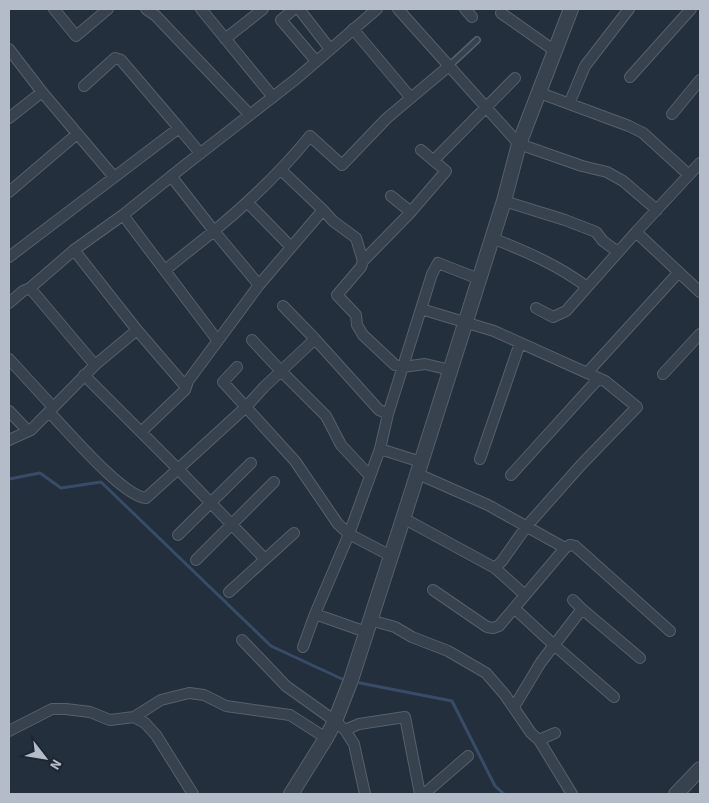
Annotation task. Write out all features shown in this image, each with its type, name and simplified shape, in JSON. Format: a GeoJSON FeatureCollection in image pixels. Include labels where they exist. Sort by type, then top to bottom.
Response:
{"type":"FeatureCollection","features":[{"type":"Feature","properties":{"kind":"street"},"geometry":{"type":"LineString","coordinates":[[54,9],[76,36],[108,9]]}},
{"type":"Feature","properties":{"kind":"street"},"geometry":{"type":"LineString","coordinates":[[146,9],[156,16],[250,115]]}},
{"type":"Feature","properties":{"kind":"street"},"geometry":{"type":"LineString","coordinates":[[201,9],[273,97]]}},
{"type":"Feature","properties":{"kind":"street"},"geometry":{"type":"LineString","coordinates":[[226,38],[263,9]]}},
{"type":"Feature","properties":{"kind":"street"},"geometry":{"type":"LineString","coordinates":[[294,9],[281,20],[316,61]]}},
{"type":"Feature","properties":{"kind":"street"},"geometry":{"type":"LineString","coordinates":[[299,9],[330,49]]}},
{"type":"Feature","properties":{"kind":"street"},"geometry":{"type":"LineString","coordinates":[[9,303],[22,291],[30,288],[74,250],[123,215],[273,97],[377,9]]}},
{"type":"Feature","properties":{"kind":"street"},"geometry":{"type":"LineString","coordinates":[[398,9],[519,144],[582,166],[607,172],[623,181],[657,210]]}},
{"type":"Feature","properties":{"kind":"street"},"geometry":{"type":"LineString","coordinates":[[465,9],[472,17]]}},
{"type":"Feature","properties":{"kind":"street"},"geometry":{"type":"LineString","coordinates":[[340,726],[351,680],[504,201],[519,144],[571,9]]}},
{"type":"Feature","properties":{"kind":"street"},"geometry":{"type":"LineString","coordinates":[[569,104],[586,66],[629,9]]}},
{"type":"Feature","properties":{"kind":"street"},"geometry":{"type":"LineString","coordinates":[[630,77],[691,9]]}},
{"type":"Feature","properties":{"kind":"street"},"geometry":{"type":"LineString","coordinates":[[501,13],[555,52]]}},
{"type":"Feature","properties":{"kind":"street"},"geometry":{"type":"LineString","coordinates":[[353,30],[411,98]]}},
{"type":"Feature","properties":{"kind":"street"},"geometry":{"type":"LineString","coordinates":[[9,49],[42,92],[114,177]]}},
{"type":"Feature","properties":{"kind":"street"},"geometry":{"type":"LineString","coordinates":[[84,86],[115,58],[121,60],[200,153]]}},
{"type":"Feature","properties":{"kind":"street"},"geometry":{"type":"LineString","coordinates":[[165,270],[248,203],[281,170],[310,136],[342,165],[387,118],[449,66]]}},
{"type":"Feature","properties":{"kind":"street"},"geometry":{"type":"LineString","coordinates":[[434,160],[516,78]]}},
{"type":"Feature","properties":{"kind":"street"},"geometry":{"type":"LineString","coordinates":[[672,114],[700,80]]}},
{"type":"Feature","properties":{"kind":"street"},"geometry":{"type":"LineString","coordinates":[[9,118],[42,92]]}},
{"type":"Feature","properties":{"kind":"street"},"geometry":{"type":"LineString","coordinates":[[540,93],[643,133],[689,176]]}},
{"type":"Feature","properties":{"kind":"street"},"geometry":{"type":"LineString","coordinates":[[9,257],[179,128]]}},
{"type":"Feature","properties":{"kind":"street"},"geometry":{"type":"LineString","coordinates":[[9,192],[77,134]]}},
{"type":"Feature","properties":{"kind":"street"},"geometry":{"type":"LineString","coordinates":[[421,150],[446,171],[411,212],[363,261],[361,267],[337,295],[356,315],[357,325],[363,335],[395,365],[403,367],[425,364],[450,370]]}},
{"type":"Feature","properties":{"kind":"street"},"geometry":{"type":"LineString","coordinates":[[536,308],[553,317],[566,311],[700,163]]}},
{"type":"Feature","properties":{"kind":"street"},"geometry":{"type":"LineString","coordinates":[[281,170],[333,221],[356,238],[363,261]]}},
{"type":"Feature","properties":{"kind":"street"},"geometry":{"type":"LineString","coordinates":[[171,176],[258,285]]}},
{"type":"Feature","properties":{"kind":"street"},"geometry":{"type":"LineString","coordinates":[[391,196],[411,212]]}},
{"type":"Feature","properties":{"kind":"street"},"geometry":{"type":"LineString","coordinates":[[504,201],[596,232],[603,242],[618,252]]}},
{"type":"Feature","properties":{"kind":"street"},"geometry":{"type":"LineString","coordinates":[[248,203],[291,247]]}},
{"type":"Feature","properties":{"kind":"street"},"geometry":{"type":"LineString","coordinates":[[141,432],[185,390],[188,381],[258,285],[323,210]]}},
{"type":"Feature","properties":{"kind":"street"},"geometry":{"type":"LineString","coordinates":[[123,215],[218,342]]}},
{"type":"Feature","properties":{"kind":"street"},"geometry":{"type":"LineString","coordinates":[[636,232],[700,292]]}},
{"type":"Feature","properties":{"kind":"street"},"geometry":{"type":"LineString","coordinates":[[492,238],[571,274],[587,287]]}},
{"type":"Feature","properties":{"kind":"street"},"geometry":{"type":"LineString","coordinates":[[74,250],[137,330],[186,387]]}},
{"type":"Feature","properties":{"kind":"street"},"geometry":{"type":"LineString","coordinates":[[303,647],[349,534],[380,449],[388,414],[432,274],[438,264],[479,279]]}},
{"type":"Feature","properties":{"kind":"street"},"geometry":{"type":"LineString","coordinates":[[587,373],[679,272]]}},
{"type":"Feature","properties":{"kind":"street"},"geometry":{"type":"LineString","coordinates":[[30,288],[95,365]]}},
{"type":"Feature","properties":{"kind":"street"},"geometry":{"type":"LineString","coordinates":[[284,306],[316,339],[378,410],[388,414]]}},
{"type":"Feature","properties":{"kind":"street"},"geometry":{"type":"LineString","coordinates":[[421,309],[494,331],[605,381],[637,407],[581,465],[526,527],[495,568]]}},
{"type":"Feature","properties":{"kind":"street"},"geometry":{"type":"LineString","coordinates":[[9,440],[28,431],[84,375],[137,330]]}},
{"type":"Feature","properties":{"kind":"street"},"geometry":{"type":"LineString","coordinates":[[663,374],[700,334]]}},
{"type":"Feature","properties":{"kind":"street"},"geometry":{"type":"LineString","coordinates":[[9,358],[51,409],[120,485],[141,498],[146,498],[246,408],[281,371],[316,339]]}},
{"type":"Feature","properties":{"kind":"street"},"geometry":{"type":"LineString","coordinates":[[252,340],[326,416],[341,445],[369,475]]}},
{"type":"Feature","properties":{"kind":"street"},"geometry":{"type":"LineString","coordinates":[[480,458],[520,343]]}},
{"type":"Feature","properties":{"kind":"street"},"geometry":{"type":"LineString","coordinates":[[237,367],[223,382],[295,461],[338,524],[349,534],[391,556]]}},
{"type":"Feature","properties":{"kind":"street"},"geometry":{"type":"LineString","coordinates":[[84,375],[265,559]]}},
{"type":"Feature","properties":{"kind":"street"},"geometry":{"type":"LineString","coordinates":[[511,475],[598,378]]}},
{"type":"Feature","properties":{"kind":"street"},"geometry":{"type":"LineString","coordinates":[[9,411],[28,431]]}},
{"type":"Feature","properties":{"kind":"street"},"geometry":{"type":"LineString","coordinates":[[380,449],[420,468],[565,548]]}},
{"type":"Feature","properties":{"kind":"street"},"geometry":{"type":"LineString","coordinates":[[178,535],[251,463]]}},
{"type":"Feature","properties":{"kind":"street"},"geometry":{"type":"LineString","coordinates":[[196,560],[274,482]]}},
{"type":"Feature","properties":{"kind":"street"},"geometry":{"type":"LineString","coordinates":[[403,518],[495,568],[525,595]]}},
{"type":"Feature","properties":{"kind":"street"},"geometry":{"type":"LineString","coordinates":[[229,592],[294,533]]}},
{"type":"Feature","properties":{"kind":"street"},"geometry":{"type":"LineString","coordinates":[[433,590],[487,627],[493,628],[499,626],[565,548],[575,546],[670,632]]}},
{"type":"Feature","properties":{"kind":"street"},"geometry":{"type":"LineString","coordinates":[[573,600],[640,658]]}},
{"type":"Feature","properties":{"kind":"street"},"geometry":{"type":"LineString","coordinates":[[514,608],[614,697]]}},
{"type":"Feature","properties":{"kind":"street"},"geometry":{"type":"LineString","coordinates":[[514,707],[528,682],[582,609]]}},
{"type":"Feature","properties":{"kind":"street"},"geometry":{"type":"LineString","coordinates":[[315,614],[368,626],[395,627],[412,637],[448,651],[486,673],[514,707],[531,733],[539,740],[572,794]]}},
{"type":"Feature","properties":{"kind":"street"},"geometry":{"type":"LineString","coordinates":[[242,640],[286,686],[340,726],[354,744],[365,794]]}},
{"type":"Feature","properties":{"kind":"street"},"geometry":{"type":"LineString","coordinates":[[9,731],[52,709],[90,712],[110,720],[134,717],[161,700],[189,693],[204,695],[226,706],[290,715],[326,738]]}},
{"type":"Feature","properties":{"kind":"street"},"geometry":{"type":"LineString","coordinates":[[134,717],[145,723],[156,735],[193,794]]}},
{"type":"Feature","properties":{"kind":"street"},"geometry":{"type":"LineString","coordinates":[[291,794],[326,738],[340,726],[405,717],[422,794],[468,756]]}},
{"type":"Feature","properties":{"kind":"street"},"geometry":{"type":"LineString","coordinates":[[539,740],[555,733]]}},
{"type":"Feature","properties":{"kind":"street"},"geometry":{"type":"LineString","coordinates":[[676,794],[700,769]]}},
{"type":"Feature","properties":{"kind":"lane"},"geometry":{"type":"LineString","coordinates":[[449,66],[477,40]]}},
{"type":"Feature","properties":{"kind":"waterway"},"geometry":{"type":"LineString","coordinates":[[9,479],[40,473],[61,488],[101,482],[271,646],[342,679]]}},
{"type":"Feature","properties":{"kind":"waterway"},"geometry":{"type":"LineString","coordinates":[[360,683],[452,701],[495,786],[504,794]]}}]}
